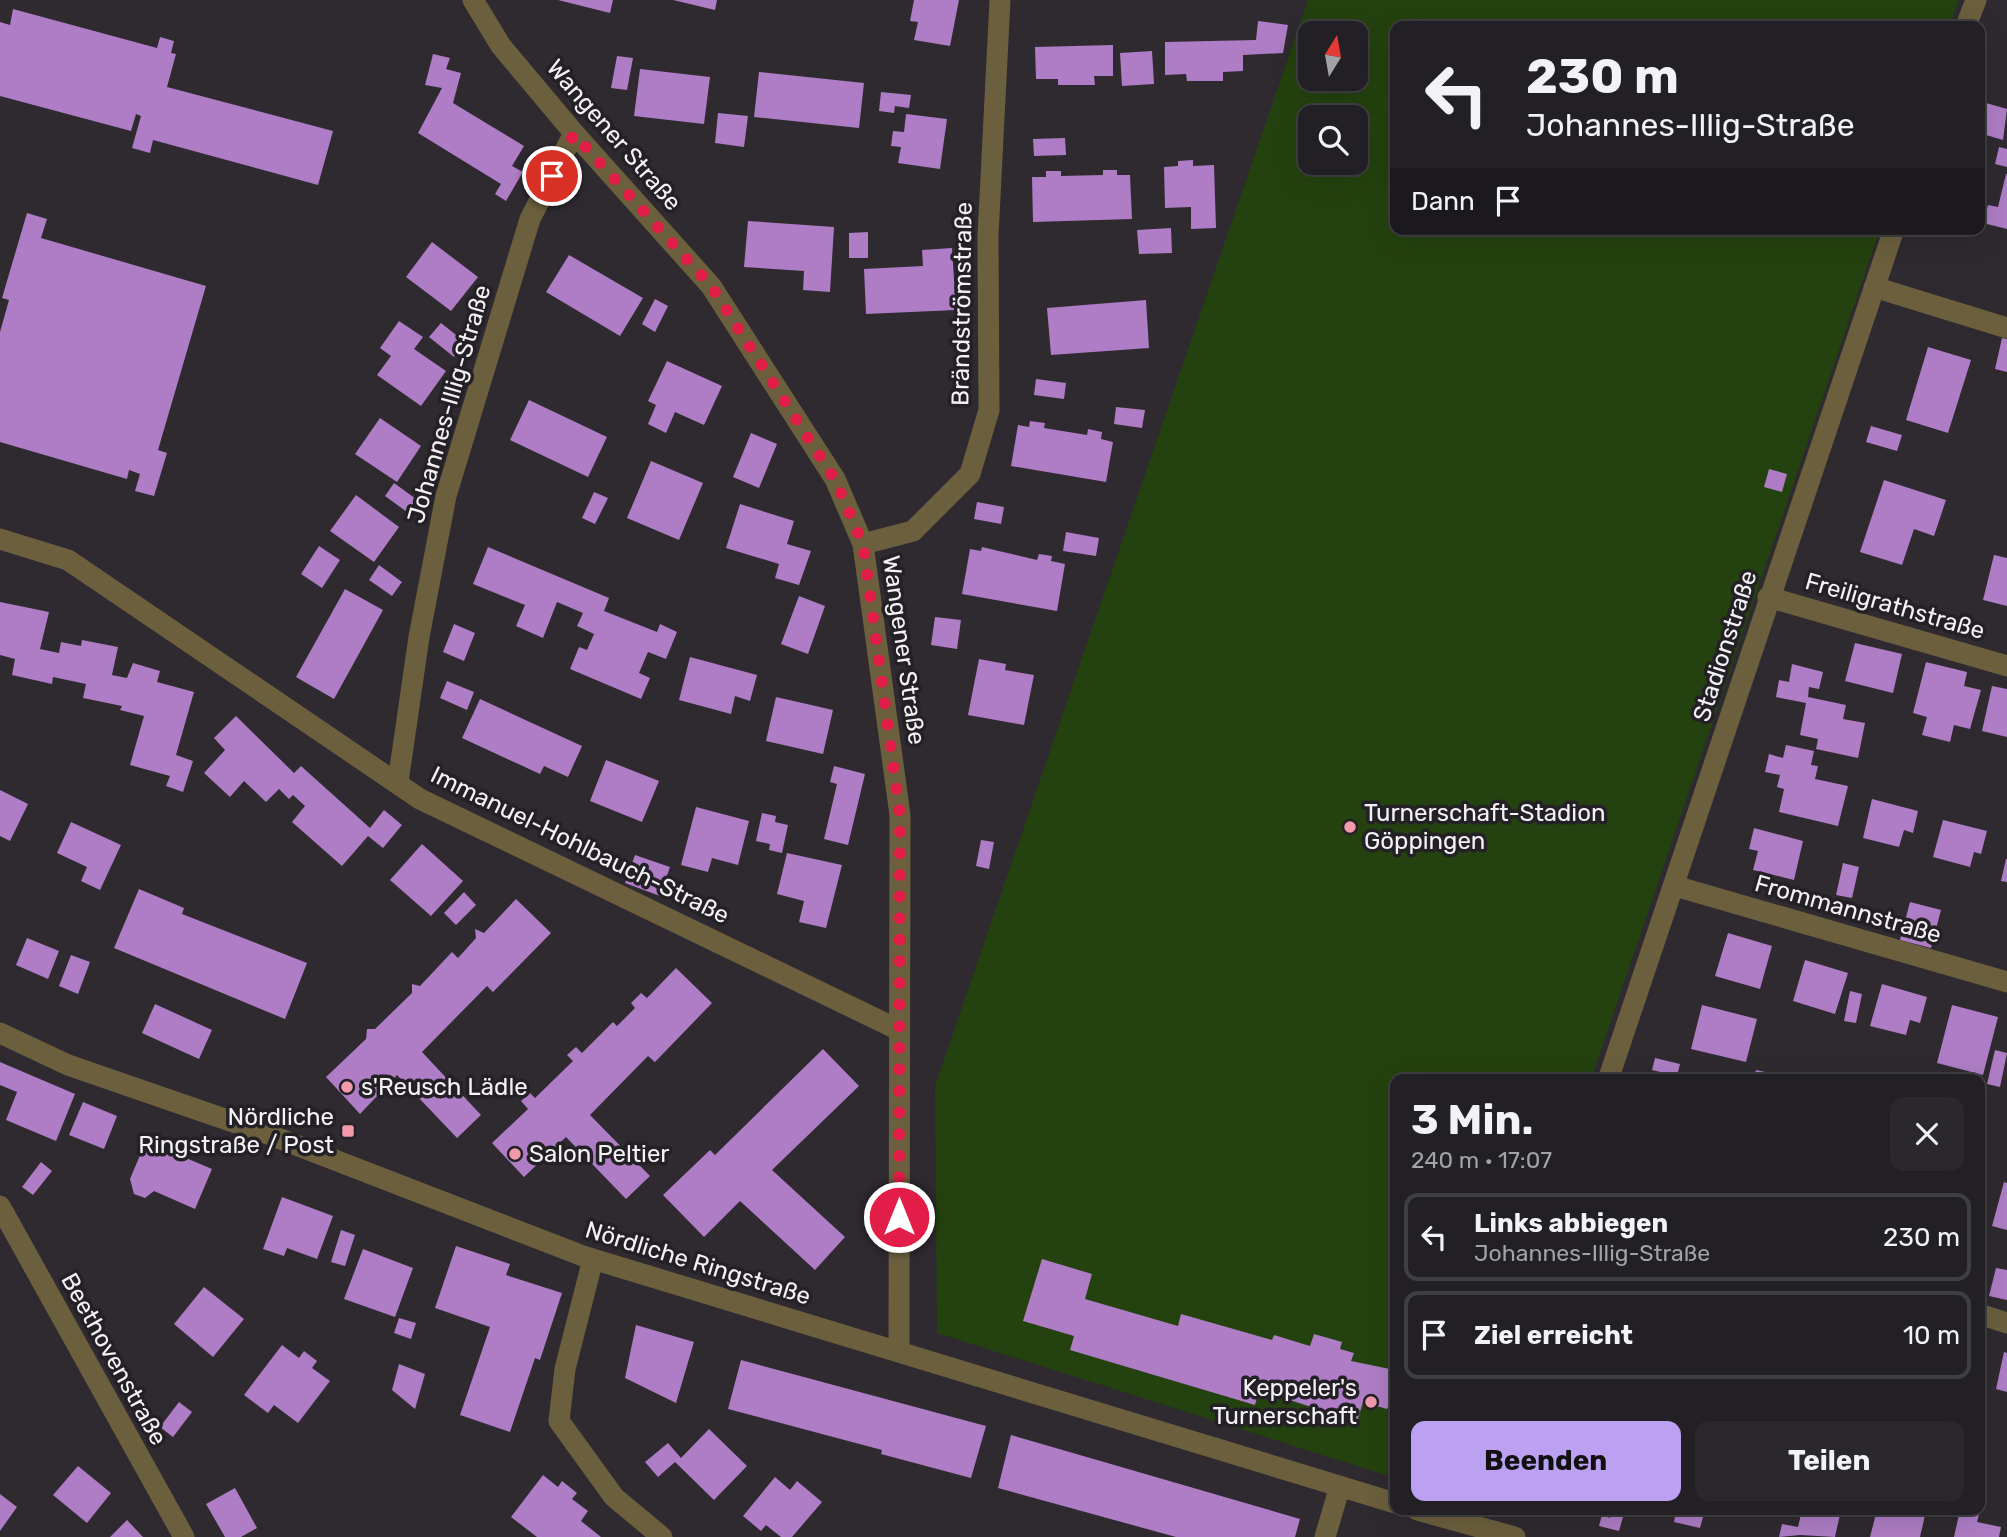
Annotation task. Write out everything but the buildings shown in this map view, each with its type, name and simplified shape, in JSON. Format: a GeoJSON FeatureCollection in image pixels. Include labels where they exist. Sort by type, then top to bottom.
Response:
{"type":"FeatureCollection","features":[{"type":"Feature","properties":{"kind":"street","name":"Wangener Straße"},"geometry":{"type":"LineString","coordinates":[[473,0],[501,46],[574,134],[711,286],[835,480],[863,544],[900,815],[899,1351]]}},
{"type":"Feature","properties":{"kind":"street","name":"Brändströmstraße"},"geometry":{"type":"LineString","coordinates":[[863,544],[913,531],[970,474],[989,410],[988,236],[1000,0]]}},
{"type":"Feature","properties":{"kind":"street"},"geometry":{"type":"LineString","coordinates":[[1968,21],[1976,0]]}},
{"type":"Feature","properties":{"kind":"street","name":"Johannes-Illig-Straße"},"geometry":{"type":"LineString","coordinates":[[398,782],[419,637],[446,496],[530,219],[574,134]]}},
{"type":"Feature","properties":{"kind":"street","name":"Stadionstraße"},"geometry":{"type":"LineString","coordinates":[[1610,1074],[1675,886],[1768,597],[1892,235]]}},
{"type":"Feature","properties":{"kind":"street"},"geometry":{"type":"LineString","coordinates":[[1874,287],[2007,328]]}},
{"type":"Feature","properties":{"kind":"street","name":"Immanuel-Hohlbauch-Straße"},"geometry":{"type":"LineString","coordinates":[[0,539],[68,560],[420,799],[898,1030]]}},
{"type":"Feature","properties":{"kind":"street","name":"Freiligrathstraße"},"geometry":{"type":"LineString","coordinates":[[1768,597],[2007,666]]}},
{"type":"Feature","properties":{"kind":"street","name":"Frommannstraße"},"geometry":{"type":"LineString","coordinates":[[1675,886],[2007,982]]}},
{"type":"Feature","properties":{"kind":"street","name":"Nördliche Ringstraße"},"geometry":{"type":"LineString","coordinates":[[0,1033],[68,1065],[265,1133],[593,1259],[1390,1501]]}},
{"type":"Feature","properties":{"kind":"street","name":"Beethovenstraße"},"geometry":{"type":"LineString","coordinates":[[0,1206],[184,1537]]}},
{"type":"Feature","properties":{"kind":"street"},"geometry":{"type":"LineString","coordinates":[[593,1259],[565,1369],[559,1421],[614,1497],[662,1537]]}},
{"type":"Feature","properties":{"kind":"street"},"geometry":{"type":"LineString","coordinates":[[1985,1316],[2007,1322]]}},
{"type":"Feature","properties":{"kind":"street"},"geometry":{"type":"LineString","coordinates":[[1325,1537],[1340,1486]]}},
{"type":"Feature","properties":{"kind":"street"},"geometry":{"type":"LineString","coordinates":[[1456,1516],[1515,1537]]}},
{"type":"Feature","properties":{"kind":"green space"},"geometry":{"type":"Polygon","coordinates":[[[1308,0],[1959,0],[1952,21],[1390,21],[1390,235],[1878,235],[1593,1074],[1390,1074],[1390,1476],[937,1333],[935,1086],[1298,29],[1298,91],[1368,91],[1368,21],[1301,21],[1308,0]]]}},
{"type":"Feature","properties":{"kind":"place","name":"Turnerschaft-Stadion Göppingen"},"geometry":{"type":"Point","coordinates":[1350,827]}},
{"type":"Feature","properties":{"kind":"place","name":"s'Reusch Lädle"},"geometry":{"type":"Point","coordinates":[347,1087]}},
{"type":"Feature","properties":{"kind":"place","name":"Nördliche Ringstraße / Post"},"geometry":{"type":"Point","coordinates":[348,1131]}},
{"type":"Feature","properties":{"kind":"place","name":"Salon Peltier"},"geometry":{"type":"Point","coordinates":[515,1154]}},
{"type":"Feature","properties":{"kind":"place","name":"Keppeler's Turnerschaft"},"geometry":{"type":"Point","coordinates":[1371,1402]}},
{"type":"Feature","properties":{"kind":"route"},"geometry":{"type":"LineString","coordinates":[[552,176],[574,134],[711,286],[835,480],[863,544],[900,815],[899,1217]]}}]}
